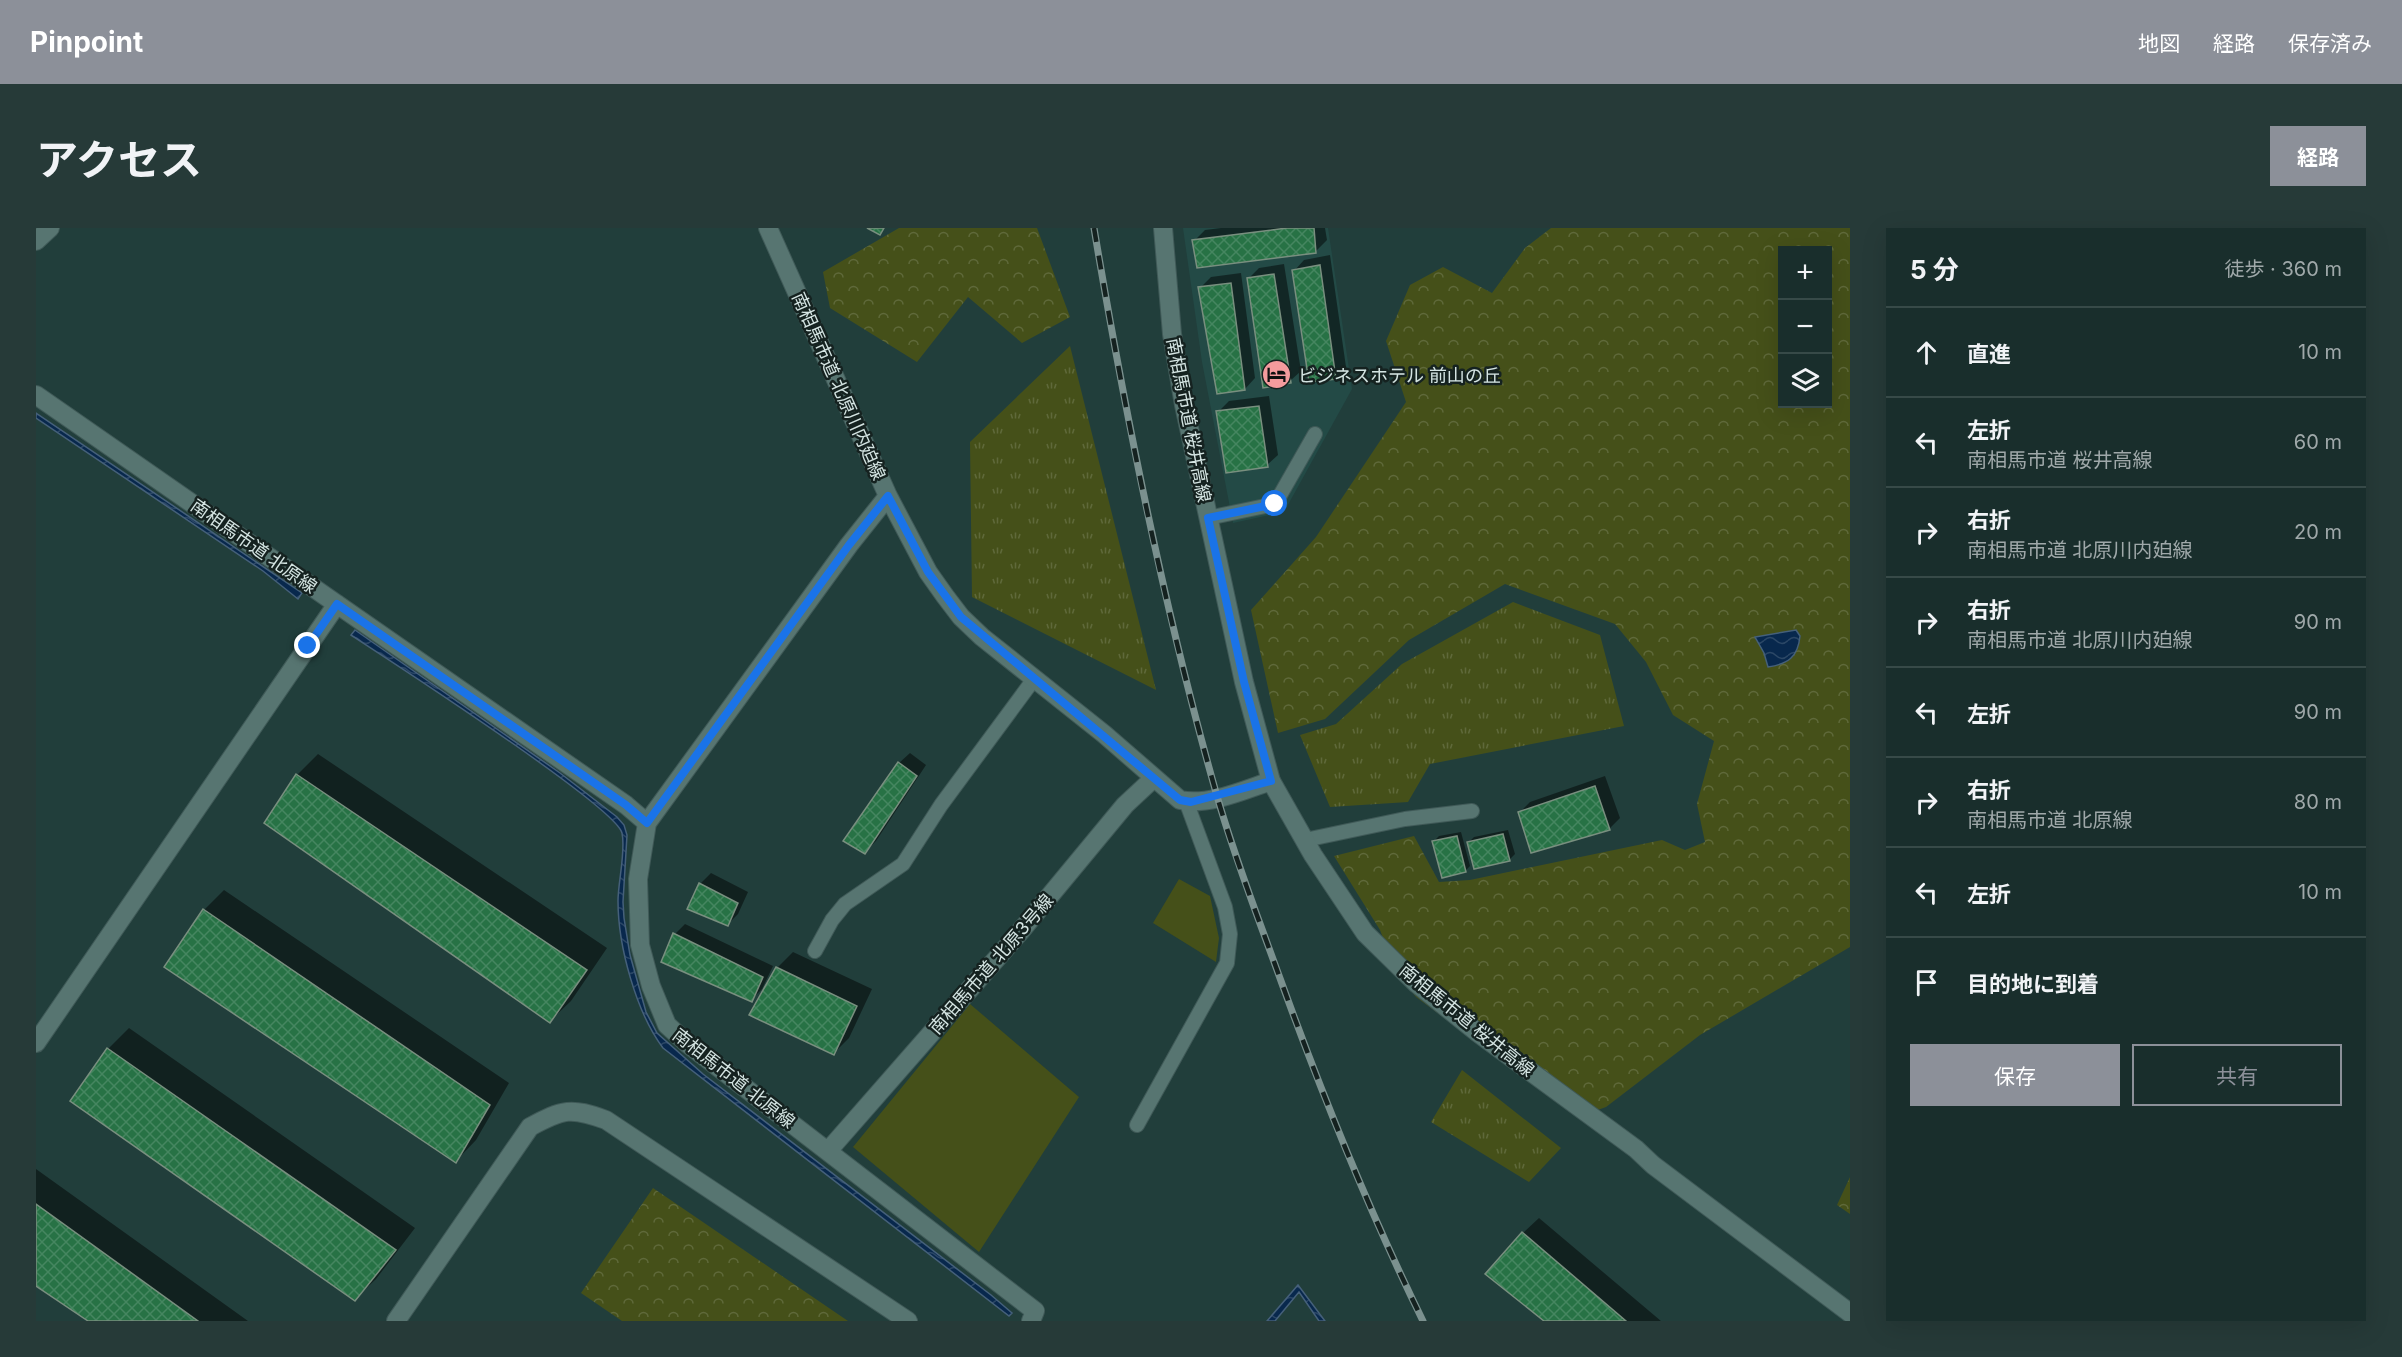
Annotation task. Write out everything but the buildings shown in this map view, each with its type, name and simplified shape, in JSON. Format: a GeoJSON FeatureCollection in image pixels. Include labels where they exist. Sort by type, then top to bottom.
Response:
{"type":"FeatureCollection","features":[{"type":"Feature","properties":{"kind":"street"},"geometry":{"type":"LineString","coordinates":[[36,241],[50,228]]}},
{"type":"Feature","properties":{"kind":"street","name":"南相馬市道 北原川内廹線"},"geometry":{"type":"LineString","coordinates":[[768,228],[888,496],[928,572],[961,617],[1104,734],[1180,800],[1186,801]]}},
{"type":"Feature","properties":{"kind":"street","name":"南相馬市道 桜井高線"},"geometry":{"type":"LineString","coordinates":[[1163,228],[1172,334],[1208,518],[1244,682],[1271,781],[1305,840],[1365,933],[1417,984],[1478,1033],[1636,1149],[1653,1165],[1850,1313]]}},
{"type":"Feature","properties":{"kind":"street","name":"南相馬市道 北原線"},"geometry":{"type":"LineString","coordinates":[[36,395],[626,805],[647,823],[638,879],[640,945],[651,987],[667,1025],[688,1044],[1035,1311],[1031,1321]]}},
{"type":"Feature","properties":{"kind":"street"},"geometry":{"type":"LineString","coordinates":[[647,823],[849,545],[888,496]]}},
{"type":"Feature","properties":{"kind":"street"},"geometry":{"type":"LineString","coordinates":[[36,1043],[337,604]]}},
{"type":"Feature","properties":{"kind":"street","name":"南相馬市道 北原3号線"},"geometry":{"type":"LineString","coordinates":[[828,1151],[1018,933],[1125,804],[1154,778]]}},
{"type":"Feature","properties":{"kind":"street"},"geometry":{"type":"LineString","coordinates":[[1186,801],[1218,797],[1271,781]]}},
{"type":"Feature","properties":{"kind":"street"},"geometry":{"type":"LineString","coordinates":[[396,1321],[530,1127],[554,1114],[580,1110],[606,1120],[621,1129],[908,1321]]}},
{"type":"Feature","properties":{"kind":"lane"},"geometry":{"type":"LineString","coordinates":[[1208,518],[1275,504],[1316,434]]}},
{"type":"Feature","properties":{"kind":"lane"},"geometry":{"type":"LineString","coordinates":[[815,951],[832,920],[845,904],[903,864],[941,805],[1034,679]]}},
{"type":"Feature","properties":{"kind":"lane"},"geometry":{"type":"LineString","coordinates":[[1137,1125],[1227,963],[1230,934],[1225,907],[1186,801]]}},
{"type":"Feature","properties":{"kind":"lane"},"geometry":{"type":"LineString","coordinates":[[1305,840],[1405,819],[1472,811]]}},
{"type":"Feature","properties":{"kind":"shaded area","name":"ビジネスホテル 前山の丘"},"geometry":{"type":"Polygon","coordinates":[[[1183,228],[1328,228],[1352,389],[1284,512],[1233,523],[1202,362],[1183,228]]]}},
{"type":"Feature","properties":{"kind":"green space"},"geometry":{"type":"Polygon","coordinates":[[[899,228],[1037,228],[1070,317],[1022,343],[968,297],[917,362],[830,308],[823,272],[899,228]]]}},
{"type":"Feature","properties":{"kind":"green space"},"geometry":{"type":"Polygon","coordinates":[[[1551,228],[1850,228],[1850,947],[1700,1035],[1606,1107],[1578,1117],[1416,997],[1396,972],[1380,930],[1334,856],[1414,836],[1439,882],[1470,880],[1662,840],[1685,850],[1705,842],[1697,804],[1714,741],[1673,715],[1646,662],[1615,624],[1505,584],[1409,640],[1325,719],[1278,733],[1251,610],[1316,537],[1406,402],[1386,341],[1410,285],[1443,267],[1492,293],[1525,248],[1551,228]]]}},
{"type":"Feature","properties":{"kind":"green space"},"geometry":{"type":"Polygon","coordinates":[[[1070,346],[1156,690],[972,597],[970,442],[1070,346]]]}},
{"type":"Feature","properties":{"kind":"green space"},"geometry":{"type":"Polygon","coordinates":[[[1513,602],[1600,635],[1624,726],[1430,764],[1408,802],[1330,807],[1300,735],[1336,724],[1402,664],[1513,602]]]}},
{"type":"Feature","properties":{"kind":"green space"},"geometry":{"type":"Polygon","coordinates":[[[1179,879],[1210,896],[1219,938],[1216,962],[1153,923],[1179,879]]]}},
{"type":"Feature","properties":{"kind":"green space"},"geometry":{"type":"Polygon","coordinates":[[[970,1004],[1079,1097],[979,1252],[853,1147],[970,1004]]]}},
{"type":"Feature","properties":{"kind":"green space"},"geometry":{"type":"Polygon","coordinates":[[[1462,1070],[1561,1148],[1529,1182],[1431,1122],[1462,1070]]]}},
{"type":"Feature","properties":{"kind":"green space"},"geometry":{"type":"Polygon","coordinates":[[[1850,1177],[1850,1214],[1837,1205],[1850,1177]]]}},
{"type":"Feature","properties":{"kind":"green space"},"geometry":{"type":"Polygon","coordinates":[[[653,1188],[848,1321],[622,1321],[581,1293],[653,1188]]]}},
{"type":"Feature","properties":{"kind":"water"},"geometry":{"type":"Polygon","coordinates":[[[36,413],[302,593],[298,599],[263,571],[36,418],[36,413]]]}},
{"type":"Feature","properties":{"kind":"water"},"geometry":{"type":"Polygon","coordinates":[[[355,630],[560,773],[617,817],[624,825],[627,835],[623,902],[630,955],[646,1012],[657,1033],[703,1074],[991,1295],[1012,1313],[1009,1316],[663,1048],[653,1033],[637,998],[621,938],[618,901],[623,849],[622,833],[610,818],[582,794],[498,733],[351,635],[355,630]]]}},
{"type":"Feature","properties":{"kind":"water"},"geometry":{"type":"Polygon","coordinates":[[[1796,630],[1800,636],[1799,643],[1791,658],[1781,664],[1768,667],[1764,653],[1755,637],[1796,630]]]}},
{"type":"Feature","properties":{"kind":"water"},"geometry":{"type":"Polygon","coordinates":[[[1298,1285],[1325,1321],[1319,1321],[1299,1292],[1275,1321],[1267,1321],[1298,1285]]]}},
{"type":"Feature","properties":{"kind":"railway"},"geometry":{"type":"LineString","coordinates":[[1094,228],[1119,371],[1163,585],[1224,820],[1330,1111],[1365,1196],[1423,1321]]}},
{"type":"Feature","properties":{"kind":"place","name":"ビジネスホテル 前山の丘"},"geometry":{"type":"Point","coordinates":[1277,375]}},
{"type":"Feature","properties":{"kind":"route"},"geometry":{"type":"LineString","coordinates":[[308,646],[337,604],[626,805],[647,823],[849,545],[888,496],[928,572],[961,617],[1027,674],[1128,754],[1180,800],[1191,802],[1218,797],[1271,781],[1244,682],[1208,518],[1275,504]]}}]}
